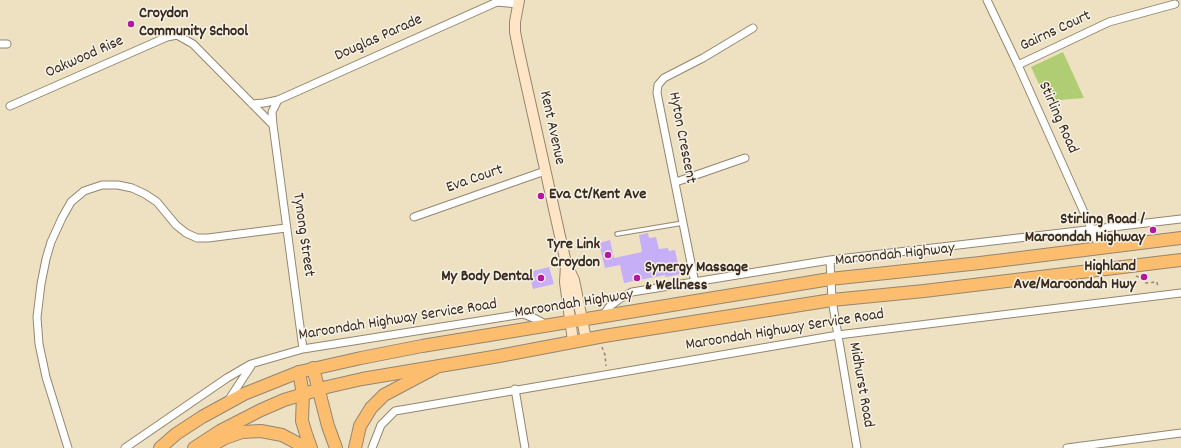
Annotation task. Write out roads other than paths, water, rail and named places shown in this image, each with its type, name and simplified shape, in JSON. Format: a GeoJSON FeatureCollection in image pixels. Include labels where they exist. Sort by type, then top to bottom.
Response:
{"type":"FeatureCollection","features":[{"type":"Feature","properties":{"kind":"main road","name":"Kent Avenue"},"geometry":{"type":"LineString","coordinates":[[518,2],[515,20],[516,32],[545,171],[566,263],[574,280],[586,339]]}},
{"type":"Feature","properties":{"kind":"main road","name":"Maroondah Highway"},"geometry":{"type":"LineString","coordinates":[[160,448],[176,434],[227,402],[272,382],[313,368],[422,346],[830,279],[972,264],[1181,238]]}},
{"type":"Feature","properties":{"kind":"main road"},"geometry":{"type":"LineString","coordinates":[[194,448],[220,430],[261,410],[326,387],[362,380],[573,341],[832,300],[924,291],[1181,260]]}},
{"type":"Feature","properties":{"kind":"main road","name":"Kent Avenue"},"geometry":{"type":"LineString","coordinates":[[566,263],[565,282],[573,341]]}},
{"type":"Feature","properties":{"kind":"main road"},"geometry":{"type":"LineString","coordinates":[[355,448],[360,426],[371,408],[384,395],[440,366]]}},
{"type":"Feature","properties":{"kind":"main road"},"geometry":{"type":"LineString","coordinates":[[313,368],[320,389],[332,447]]}},
{"type":"Feature","properties":{"kind":"main road"},"geometry":{"type":"LineString","coordinates":[[300,372],[303,394],[302,421],[311,448]]}},
{"type":"Feature","properties":{"kind":"main road"},"geometry":{"type":"LineString","coordinates":[[207,448],[225,438],[242,432],[261,431],[282,435],[299,444],[303,448]]}},
{"type":"Feature","properties":{"kind":"street","name":"Stirling Road"},"geometry":{"type":"LineString","coordinates":[[987,0],[1093,229],[1100,248]]}},
{"type":"Feature","properties":{"kind":"street","name":"Douglas Parade"},"geometry":{"type":"LineString","coordinates":[[252,104],[278,100],[497,2],[518,2]]}},
{"type":"Feature","properties":{"kind":"street","name":"Gairns Court"},"geometry":{"type":"LineString","coordinates":[[1018,65],[1109,22],[1175,4]]}},
{"type":"Feature","properties":{"kind":"street","name":"Hyton Crescent"},"geometry":{"type":"LineString","coordinates":[[695,283],[657,93],[658,85],[664,78],[703,58],[754,28]]}},
{"type":"Feature","properties":{"kind":"street","name":"Oakwood Rise"},"geometry":{"type":"LineString","coordinates":[[10,106],[167,37],[177,35],[193,44],[252,104]]}},
{"type":"Feature","properties":{"kind":"street","name":"Tynong Street"},"geometry":{"type":"LineString","coordinates":[[278,100],[272,112],[273,125],[303,349]]}},
{"type":"Feature","properties":{"kind":"street"},"geometry":{"type":"LineString","coordinates":[[252,104],[273,125]]}},
{"type":"Feature","properties":{"kind":"street"},"geometry":{"type":"LineString","coordinates":[[676,182],[745,158]]}},
{"type":"Feature","properties":{"kind":"street","name":"Eva Court"},"geometry":{"type":"LineString","coordinates":[[414,216],[545,171]]}},
{"type":"Feature","properties":{"kind":"street"},"geometry":{"type":"LineString","coordinates":[[68,448],[46,377],[39,344],[37,318],[41,284],[47,254],[62,218],[72,202],[84,191],[102,185],[118,185],[132,188],[157,202],[176,225],[186,233],[197,238],[208,238],[286,228]]}},
{"type":"Feature","properties":{"kind":"street"},"geometry":{"type":"LineString","coordinates":[[603,316],[620,298],[632,292],[830,260],[1181,219]]}},
{"type":"Feature","properties":{"kind":"street","name":"Midhurst Road"},"geometry":{"type":"LineString","coordinates":[[830,260],[832,300],[857,448]]}},
{"type":"Feature","properties":{"kind":"street","name":"Maroondah Highway Service Road"},"geometry":{"type":"LineString","coordinates":[[372,448],[381,425],[395,411],[838,335],[1181,293]]}},
{"type":"Feature","properties":{"kind":"street","name":"Maroondah Highway Service Road"},"geometry":{"type":"LineString","coordinates":[[124,448],[227,378],[251,364],[303,349],[523,314],[536,319],[547,326]]}},
{"type":"Feature","properties":{"kind":"street"},"geometry":{"type":"LineString","coordinates":[[227,402],[251,364]]}},
{"type":"Feature","properties":{"kind":"street"},"geometry":{"type":"LineString","coordinates":[[514,390],[525,448]]}},
{"type":"Feature","properties":{"kind":"street"},"geometry":{"type":"LineString","coordinates":[[1067,448],[1181,433]]}},
{"type":"Feature","properties":{"kind":"lane"},"geometry":{"type":"LineString","coordinates":[[617,234],[683,223]]}},
{"type":"Feature","properties":{"kind":"place","name":"Croydon Community School"},"geometry":{"type":"Point","coordinates":[131,24]}},
{"type":"Feature","properties":{"kind":"place","name":"Eva Ct/Kent Ave"},"geometry":{"type":"Point","coordinates":[541,196]}},
{"type":"Feature","properties":{"kind":"place","name":"Stirling Road / Maroondah Highway"},"geometry":{"type":"Point","coordinates":[1153,230]}},
{"type":"Feature","properties":{"kind":"place","name":"Tyre Link Croydon"},"geometry":{"type":"Point","coordinates":[608,255]}},
{"type":"Feature","properties":{"kind":"place","name":"Highland Ave/Maroondah Hwy"},"geometry":{"type":"Point","coordinates":[1144,277]}},
{"type":"Feature","properties":{"kind":"place","name":"My Body Dental"},"geometry":{"type":"Point","coordinates":[541,278]}},
{"type":"Feature","properties":{"kind":"place","name":"Synergy Massage & Wellness"},"geometry":{"type":"Point","coordinates":[637,278]}}]}
